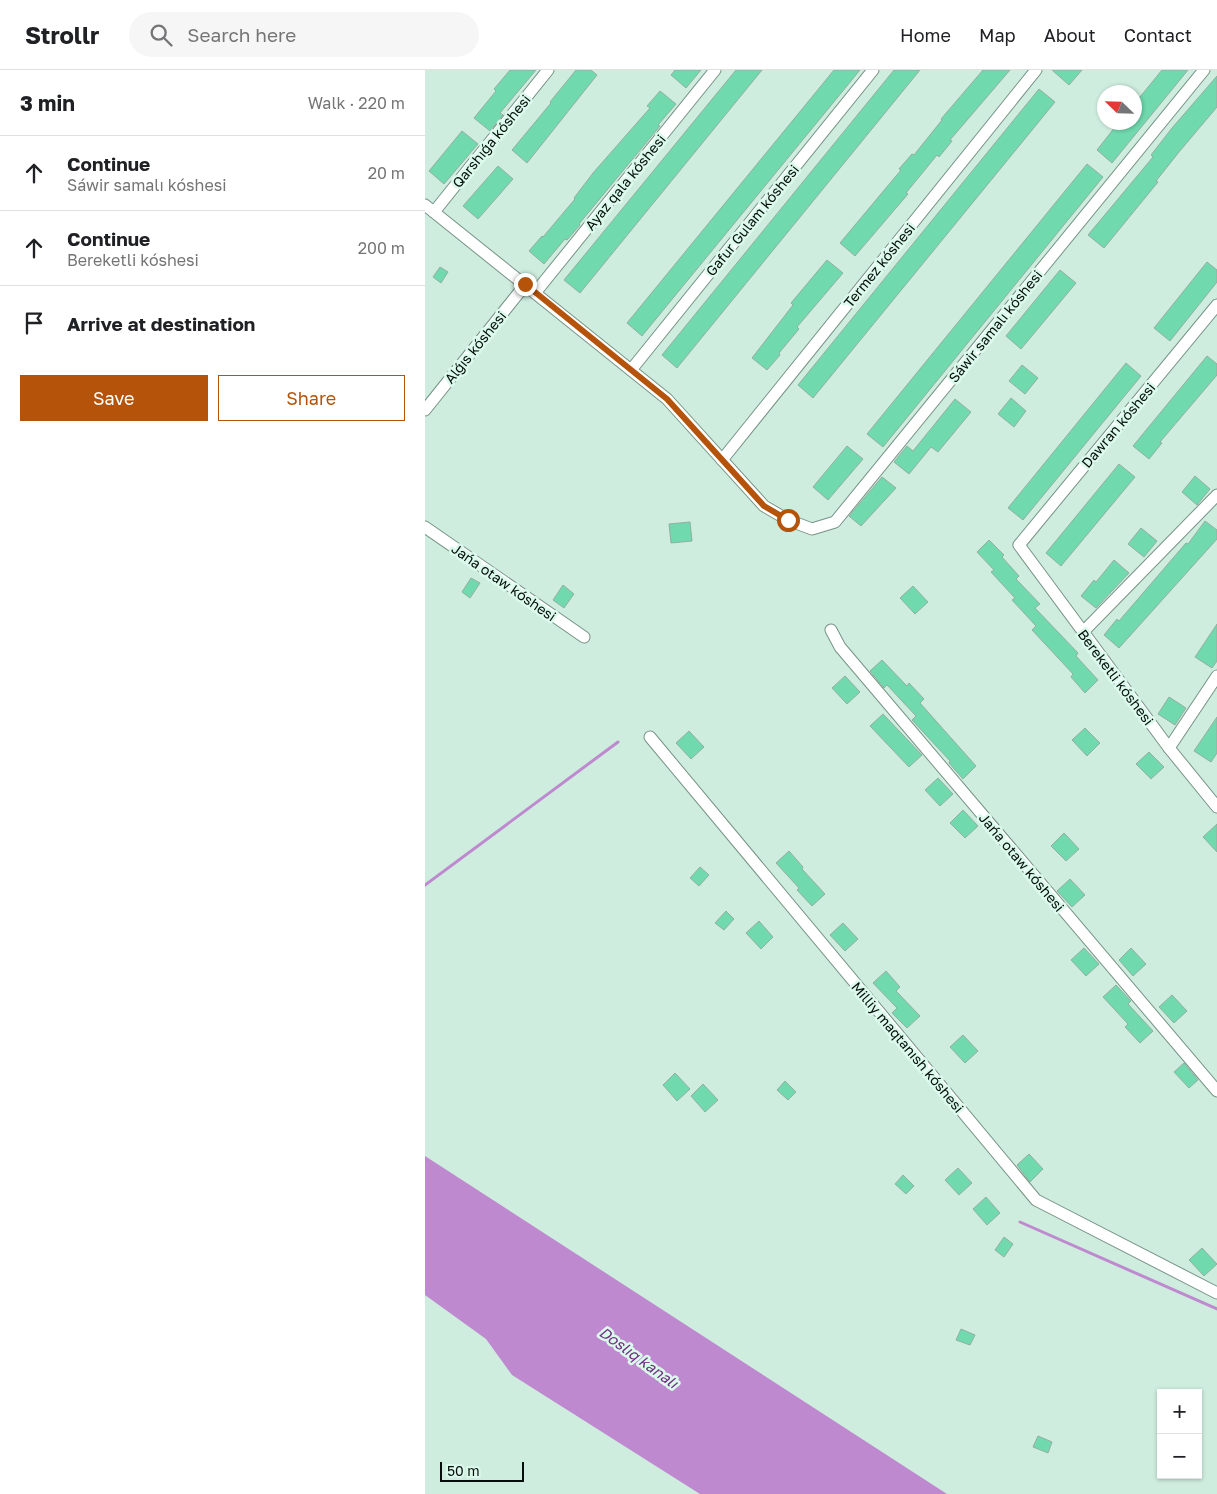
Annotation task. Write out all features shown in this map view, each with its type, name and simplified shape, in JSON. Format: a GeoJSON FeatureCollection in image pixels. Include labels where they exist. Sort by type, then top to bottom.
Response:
{"type":"FeatureCollection","features":[{"type":"Feature","properties":{"kind":"street","name":"Qarshıǵa kóshesi"},"geometry":{"type":"LineString","coordinates":[[429,208],[548,70]]}},
{"type":"Feature","properties":{"kind":"street","name":"Ayaz qala kóshesi"},"geometry":{"type":"LineString","coordinates":[[535,293],[715,70]]}},
{"type":"Feature","properties":{"kind":"street","name":"Gafur Gulam kóshesi"},"geometry":{"type":"LineString","coordinates":[[631,370],[873,70]]}},
{"type":"Feature","properties":{"kind":"street","name":"Termez kóshesi"},"geometry":{"type":"LineString","coordinates":[[722,460],[1036,70]]}},
{"type":"Feature","properties":{"kind":"street","name":"Sáwir samalı kóshesi"},"geometry":{"type":"LineString","coordinates":[[722,460],[764,506],[788,520],[813,529],[835,522],[1204,70]]}},
{"type":"Feature","properties":{"kind":"street"},"geometry":{"type":"LineString","coordinates":[[429,208],[667,399],[722,460]]}},
{"type":"Feature","properties":{"kind":"street","name":"Alǵıs kóshesi"},"geometry":{"type":"LineString","coordinates":[[425,410],[525,284]]}},
{"type":"Feature","properties":{"kind":"street","name":"Dawran kóshesi"},"geometry":{"type":"LineString","coordinates":[[1019,545],[1215,312]]}},
{"type":"Feature","properties":{"kind":"street"},"geometry":{"type":"LineString","coordinates":[[1083,632],[1217,495]]}},
{"type":"Feature","properties":{"kind":"street","name":"Jańa otaw kóshesi"},"geometry":{"type":"LineString","coordinates":[[425,527],[584,637]]}},
{"type":"Feature","properties":{"kind":"street","name":"Bereketli kóshesi"},"geometry":{"type":"LineString","coordinates":[[1019,545],[1169,748],[1217,807]]}},
{"type":"Feature","properties":{"kind":"street","name":"Jańa otaw kóshesi"},"geometry":{"type":"LineString","coordinates":[[831,630],[840,647],[1217,1092]]}},
{"type":"Feature","properties":{"kind":"street"},"geometry":{"type":"LineString","coordinates":[[1169,748],[1217,676]]}},
{"type":"Feature","properties":{"kind":"street","name":"Milliy maqtanısh kóshesi"},"geometry":{"type":"LineString","coordinates":[[650,737],[1036,1200],[1217,1292]]}},
{"type":"Feature","properties":{"kind":"water","name":"Doslıq kanalı"},"geometry":{"type":"Polygon","coordinates":[[[425,1156],[947,1494],[700,1494],[512,1375],[486,1339],[425,1295],[425,1156]]]}},
{"type":"Feature","properties":{"kind":"building"},"geometry":{"type":"Polygon","coordinates":[[[510,70],[536,70],[500,113],[503,115],[490,131],[474,118],[510,70]]]}},
{"type":"Feature","properties":{"kind":"building"},"geometry":{"type":"Polygon","coordinates":[[[576,70],[591,70],[597,75],[527,163],[512,150],[576,70]]]}},
{"type":"Feature","properties":{"kind":"building"},"geometry":{"type":"Polygon","coordinates":[[[675,70],[701,70],[686,88],[671,75],[675,70]]]}},
{"type":"Feature","properties":{"kind":"building"},"geometry":{"type":"Polygon","coordinates":[[[736,70],[762,70],[580,293],[564,280],[736,70]]]}},
{"type":"Feature","properties":{"kind":"building"},"geometry":{"type":"Polygon","coordinates":[[[834,70],[860,70],[642,336],[627,323],[834,70]]]}},
{"type":"Feature","properties":{"kind":"building"},"geometry":{"type":"Polygon","coordinates":[[[894,70],[920,70],[677,368],[662,355],[894,70]]]}},
{"type":"Feature","properties":{"kind":"building"},"geometry":{"type":"Polygon","coordinates":[[[983,70],[1010,70],[950,140],[952,141],[939,157],[937,155],[906,193],[908,194],[855,256],[840,243],[901,170],[899,169],[912,154],[914,155],[941,119],[983,70]]]}},
{"type":"Feature","properties":{"kind":"building"},"geometry":{"type":"Polygon","coordinates":[[[1052,70],[1082,70],[1069,85],[1052,70]]]}},
{"type":"Feature","properties":{"kind":"building"},"geometry":{"type":"Polygon","coordinates":[[[1162,70],[1188,70],[1142,126],[1142,94],[1162,70]]]}},
{"type":"Feature","properties":{"kind":"building"},"geometry":{"type":"Polygon","coordinates":[[[1217,76],[1217,107],[1179,152],[1156,181],[1158,182],[1104,248],[1088,235],[1153,157],[1151,155],[1172,128],[1217,76]]]}},
{"type":"Feature","properties":{"kind":"building"},"geometry":{"type":"Polygon","coordinates":[[[1039,89],[1055,102],[813,398],[798,385],[1039,89]]]}},
{"type":"Feature","properties":{"kind":"building"},"geometry":{"type":"Polygon","coordinates":[[[660,91],[676,104],[580,225],[567,240],[565,239],[544,264],[529,251],[543,237],[575,199],[593,173],[650,108],[647,106],[660,91]]]}},
{"type":"Feature","properties":{"kind":"building"},"geometry":{"type":"Polygon","coordinates":[[[1113,130],[1139,130],[1112,163],[1097,150],[1113,130]]]}},
{"type":"Feature","properties":{"kind":"building"},"geometry":{"type":"Polygon","coordinates":[[[462,131],[478,144],[444,184],[429,171],[462,131]]]}},
{"type":"Feature","properties":{"kind":"building"},"geometry":{"type":"Polygon","coordinates":[[[1087,164],[1103,177],[883,447],[867,434],[1087,164]]]}},
{"type":"Feature","properties":{"kind":"building"},"geometry":{"type":"Polygon","coordinates":[[[498,166],[513,179],[478,219],[463,206],[498,166]]]}},
{"type":"Feature","properties":{"kind":"building"},"geometry":{"type":"Polygon","coordinates":[[[827,260],[843,273],[797,327],[799,329],[767,370],[752,358],[793,305],[791,303],[827,260]]]}},
{"type":"Feature","properties":{"kind":"building"},"geometry":{"type":"Polygon","coordinates":[[[1207,262],[1217,270],[1217,282],[1170,341],[1154,328],[1207,262]]]}},
{"type":"Feature","properties":{"kind":"building"},"geometry":{"type":"Polygon","coordinates":[[[440,267],[448,272],[441,283],[433,277],[440,267]]]}},
{"type":"Feature","properties":{"kind":"building"},"geometry":{"type":"Polygon","coordinates":[[[1060,270],[1076,283],[1021,349],[1006,336],[1060,270]]]}},
{"type":"Feature","properties":{"kind":"building"},"geometry":{"type":"Polygon","coordinates":[[[1207,356],[1217,364],[1217,375],[1160,442],[1162,443],[1149,459],[1133,446],[1207,356]]]}},
{"type":"Feature","properties":{"kind":"building"},"geometry":{"type":"Polygon","coordinates":[[[1126,363],[1141,376],[1023,520],[1008,508],[1126,363]]]}},
{"type":"Feature","properties":{"kind":"building"},"geometry":{"type":"Polygon","coordinates":[[[1022,365],[1038,378],[1025,394],[1009,381],[1022,365]]]}},
{"type":"Feature","properties":{"kind":"building"},"geometry":{"type":"Polygon","coordinates":[[[1011,398],[1026,411],[1014,427],[998,414],[1011,398]]]}},
{"type":"Feature","properties":{"kind":"building"},"geometry":{"type":"Polygon","coordinates":[[[955,399],[971,412],[938,452],[931,447],[909,474],[894,462],[907,446],[913,451],[955,399]]]}},
{"type":"Feature","properties":{"kind":"building"},"geometry":{"type":"Polygon","coordinates":[[[847,446],[863,459],[828,500],[813,487],[847,446]]]}},
{"type":"Feature","properties":{"kind":"building"},"geometry":{"type":"Polygon","coordinates":[[[1119,464],[1135,477],[1061,566],[1046,553],[1119,464]]]}},
{"type":"Feature","properties":{"kind":"building"},"geometry":{"type":"Polygon","coordinates":[[[1195,476],[1210,489],[1197,505],[1182,492],[1195,476]]]}},
{"type":"Feature","properties":{"kind":"building"},"geometry":{"type":"Polygon","coordinates":[[[882,477],[896,488],[861,526],[849,516],[882,477]]]}},
{"type":"Feature","properties":{"kind":"building"},"geometry":{"type":"Polygon","coordinates":[[[1205,521],[1217,530],[1217,539],[1119,648],[1104,635],[1117,619],[1119,621],[1186,543],[1188,544],[1205,521]]]}},
{"type":"Feature","properties":{"kind":"building"},"geometry":{"type":"Polygon","coordinates":[[[690,522],[692,541],[671,543],[669,524],[690,522]]]}},
{"type":"Feature","properties":{"kind":"building"},"geometry":{"type":"Polygon","coordinates":[[[1141,528],[1157,541],[1144,557],[1128,544],[1141,528]]]}},
{"type":"Feature","properties":{"kind":"building"},"geometry":{"type":"Polygon","coordinates":[[[989,540],[1004,555],[1002,557],[1019,576],[1016,579],[1040,604],[1035,608],[1078,653],[1076,656],[1098,680],[1085,693],[1071,677],[1073,674],[1032,630],[1036,626],[1012,600],[1015,598],[991,572],[994,570],[977,552],[989,540]]]}},
{"type":"Feature","properties":{"kind":"building"},"geometry":{"type":"Polygon","coordinates":[[[1114,560],[1129,573],[1096,608],[1081,596],[1094,580],[1096,582],[1114,560]]]}},
{"type":"Feature","properties":{"kind":"building"},"geometry":{"type":"Polygon","coordinates":[[[471,578],[480,583],[470,598],[462,592],[471,578]]]}},
{"type":"Feature","properties":{"kind":"building"},"geometry":{"type":"Polygon","coordinates":[[[563,585],[574,594],[564,608],[553,600],[563,585]]]}},
{"type":"Feature","properties":{"kind":"building"},"geometry":{"type":"Polygon","coordinates":[[[913,586],[928,602],[915,614],[900,598],[913,586]]]}},
{"type":"Feature","properties":{"kind":"building"},"geometry":{"type":"Polygon","coordinates":[[[1217,624],[1217,661],[1212,668],[1195,657],[1217,624]]]}},
{"type":"Feature","properties":{"kind":"building"},"geometry":{"type":"Polygon","coordinates":[[[882,660],[907,686],[909,683],[924,699],[920,703],[976,766],[963,779],[949,763],[950,761],[912,720],[916,716],[887,685],[884,688],[870,671],[882,660]]]}},
{"type":"Feature","properties":{"kind":"building"},"geometry":{"type":"Polygon","coordinates":[[[845,676],[860,692],[847,704],[832,688],[845,676]]]}},
{"type":"Feature","properties":{"kind":"building"},"geometry":{"type":"Polygon","coordinates":[[[1169,697],[1186,708],[1175,725],[1158,714],[1169,697]]]}},
{"type":"Feature","properties":{"kind":"building"},"geometry":{"type":"Polygon","coordinates":[[[883,714],[922,755],[909,767],[870,726],[883,714]]]}},
{"type":"Feature","properties":{"kind":"building"},"geometry":{"type":"Polygon","coordinates":[[[1217,717],[1217,753],[1211,762],[1194,751],[1217,717]]]}},
{"type":"Feature","properties":{"kind":"building"},"geometry":{"type":"Polygon","coordinates":[[[1085,728],[1100,743],[1087,756],[1072,740],[1085,728]]]}},
{"type":"Feature","properties":{"kind":"building"},"geometry":{"type":"Polygon","coordinates":[[[689,731],[704,747],[691,759],[676,743],[689,731]]]}},
{"type":"Feature","properties":{"kind":"building"},"geometry":{"type":"Polygon","coordinates":[[[1149,752],[1164,767],[1151,779],[1136,764],[1149,752]]]}},
{"type":"Feature","properties":{"kind":"building"},"geometry":{"type":"Polygon","coordinates":[[[938,778],[953,794],[940,806],[925,790],[938,778]]]}},
{"type":"Feature","properties":{"kind":"building"},"geometry":{"type":"Polygon","coordinates":[[[963,810],[978,826],[965,838],[950,823],[963,810]]]}},
{"type":"Feature","properties":{"kind":"building"},"geometry":{"type":"Polygon","coordinates":[[[1217,824],[1217,852],[1203,837],[1217,824]]]}},
{"type":"Feature","properties":{"kind":"building"},"geometry":{"type":"Polygon","coordinates":[[[1064,833],[1079,849],[1066,861],[1051,846],[1064,833]]]}},
{"type":"Feature","properties":{"kind":"building"},"geometry":{"type":"Polygon","coordinates":[[[789,851],[803,867],[802,869],[825,894],[812,906],[797,890],[799,888],[776,863],[789,851]]]}},
{"type":"Feature","properties":{"kind":"building"},"geometry":{"type":"Polygon","coordinates":[[[700,867],[709,875],[699,886],[690,878],[700,867]]]}},
{"type":"Feature","properties":{"kind":"building"},"geometry":{"type":"Polygon","coordinates":[[[1070,879],[1085,895],[1072,907],[1057,891],[1070,879]]]}},
{"type":"Feature","properties":{"kind":"building"},"geometry":{"type":"Polygon","coordinates":[[[726,911],[734,919],[724,930],[715,923],[726,911]]]}},
{"type":"Feature","properties":{"kind":"building"},"geometry":{"type":"Polygon","coordinates":[[[759,921],[773,937],[761,949],[746,933],[759,921]]]}},
{"type":"Feature","properties":{"kind":"building"},"geometry":{"type":"Polygon","coordinates":[[[843,923],[858,939],[845,951],[830,935],[843,923]]]}},
{"type":"Feature","properties":{"kind":"building"},"geometry":{"type":"Polygon","coordinates":[[[1084,948],[1099,964],[1086,976],[1071,960],[1084,948]]]}},
{"type":"Feature","properties":{"kind":"building"},"geometry":{"type":"Polygon","coordinates":[[[1131,948],[1146,964],[1133,976],[1119,960],[1131,948]]]}},
{"type":"Feature","properties":{"kind":"building"},"geometry":{"type":"Polygon","coordinates":[[[886,971],[900,987],[896,991],[920,1016],[907,1028],[892,1013],[897,1008],[873,983],[886,971]]]}},
{"type":"Feature","properties":{"kind":"building"},"geometry":{"type":"Polygon","coordinates":[[[1116,985],[1131,1001],[1128,1004],[1153,1031],[1140,1043],[1125,1027],[1128,1024],[1103,997],[1116,985]]]}},
{"type":"Feature","properties":{"kind":"building"},"geometry":{"type":"Polygon","coordinates":[[[1172,995],[1187,1011],[1174,1023],[1159,1007],[1172,995]]]}},
{"type":"Feature","properties":{"kind":"building"},"geometry":{"type":"Polygon","coordinates":[[[963,1035],[978,1051],[965,1063],[950,1047],[963,1035]]]}},
{"type":"Feature","properties":{"kind":"building"},"geometry":{"type":"Polygon","coordinates":[[[1184,1063],[1198,1080],[1189,1088],[1174,1072],[1184,1063]]]}},
{"type":"Feature","properties":{"kind":"building"},"geometry":{"type":"Polygon","coordinates":[[[675,1073],[690,1089],[677,1101],[663,1085],[675,1073]]]}},
{"type":"Feature","properties":{"kind":"building"},"geometry":{"type":"Polygon","coordinates":[[[785,1081],[796,1092],[788,1100],[777,1090],[785,1081]]]}},
{"type":"Feature","properties":{"kind":"building"},"geometry":{"type":"Polygon","coordinates":[[[703,1084],[718,1100],[705,1112],[691,1096],[703,1084]]]}},
{"type":"Feature","properties":{"kind":"building"},"geometry":{"type":"Polygon","coordinates":[[[1029,1154],[1043,1169],[1030,1182],[1017,1165],[1029,1154]]]}},
{"type":"Feature","properties":{"kind":"building"},"geometry":{"type":"Polygon","coordinates":[[[958,1168],[972,1183],[959,1195],[945,1180],[958,1168]]]}},
{"type":"Feature","properties":{"kind":"building"},"geometry":{"type":"Polygon","coordinates":[[[903,1175],[914,1186],[906,1194],[895,1184],[903,1175]]]}},
{"type":"Feature","properties":{"kind":"building"},"geometry":{"type":"Polygon","coordinates":[[[986,1197],[1000,1213],[987,1225],[973,1209],[986,1197]]]}},
{"type":"Feature","properties":{"kind":"building"},"geometry":{"type":"Polygon","coordinates":[[[1004,1237],[1013,1244],[1004,1257],[995,1250],[1004,1237]]]}},
{"type":"Feature","properties":{"kind":"building"},"geometry":{"type":"Polygon","coordinates":[[[1202,1248],[1217,1264],[1204,1276],[1189,1260],[1202,1248]]]}},
{"type":"Feature","properties":{"kind":"building"},"geometry":{"type":"Polygon","coordinates":[[[961,1329],[975,1335],[970,1345],[956,1340],[961,1329]]]}},
{"type":"Feature","properties":{"kind":"building"},"geometry":{"type":"Polygon","coordinates":[[[1038,1436],[1052,1442],[1048,1453],[1033,1447],[1038,1436]]]}},
{"type":"Feature","properties":{"kind":"waterway"},"geometry":{"type":"LineString","coordinates":[[425,885],[618,742]]}},
{"type":"Feature","properties":{"kind":"waterway"},"geometry":{"type":"LineString","coordinates":[[1020,1222],[1217,1309]]}},
{"type":"Feature","properties":{"kind":"route"},"geometry":{"type":"LineString","coordinates":[[525,284],[667,399],[764,506],[788,520]]}}]}
